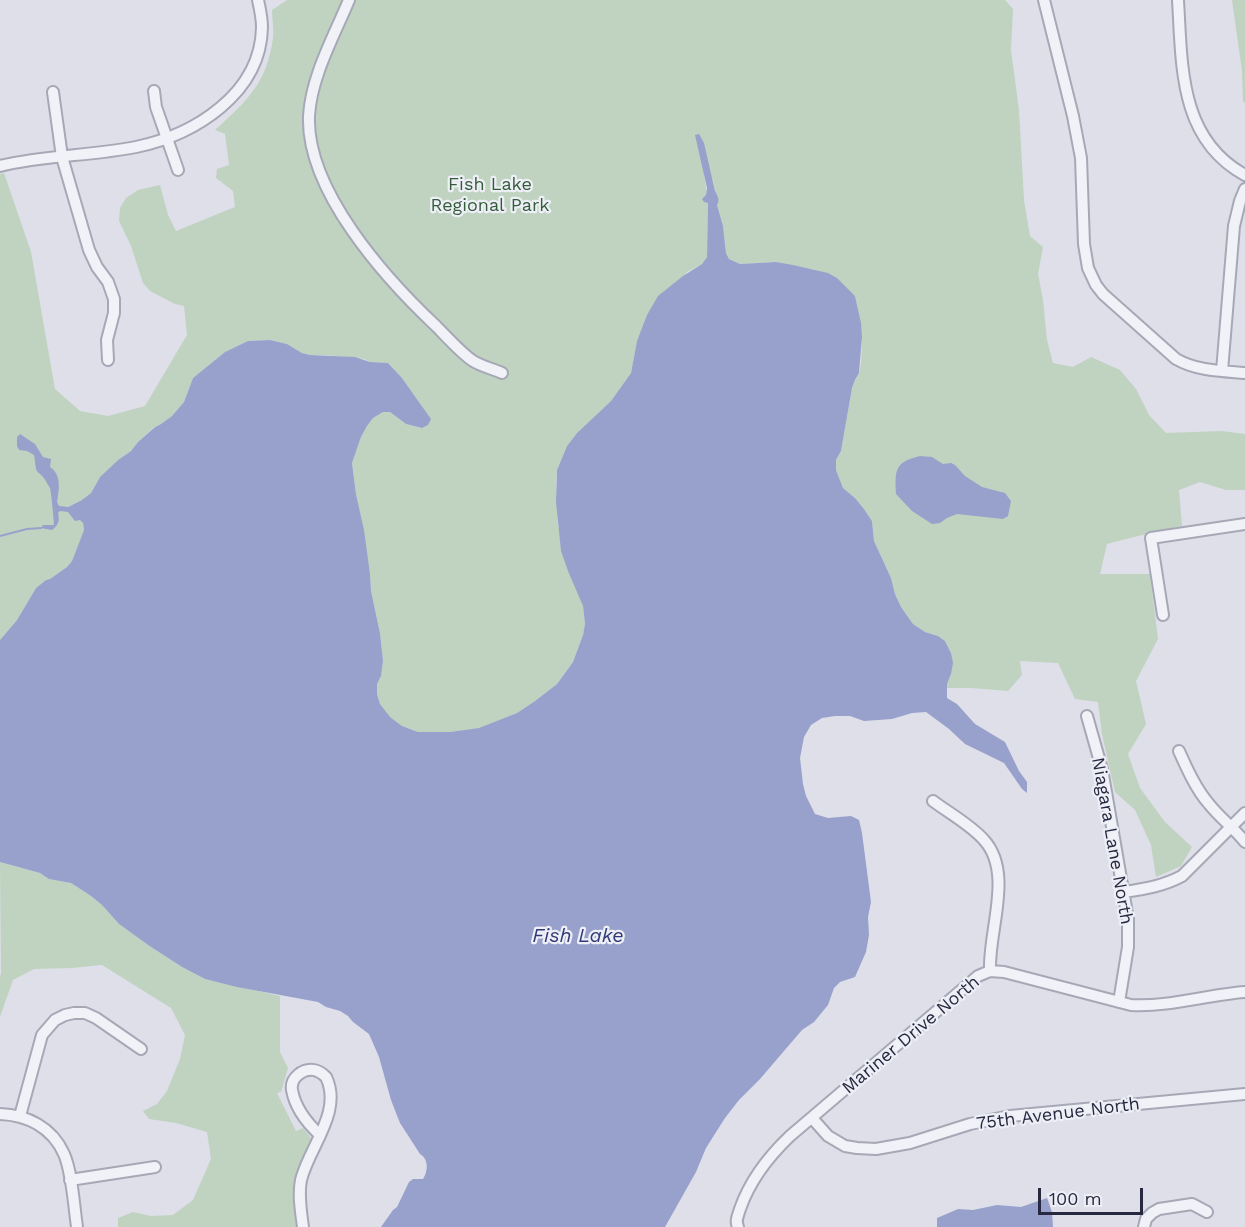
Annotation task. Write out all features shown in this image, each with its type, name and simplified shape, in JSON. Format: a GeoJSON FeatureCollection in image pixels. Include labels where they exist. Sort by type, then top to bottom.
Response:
{"type":"FeatureCollection","features":[{"type":"Feature","properties":{"kind":"street"},"geometry":{"type":"LineString","coordinates":[[0,166],[136,147],[197,125],[231,99],[254,65],[262,27],[258,0]]}},
{"type":"Feature","properties":{"kind":"street"},"geometry":{"type":"LineString","coordinates":[[349,0],[318,76],[310,103],[310,134],[321,177],[357,238],[391,281],[472,360],[502,373]]}},
{"type":"Feature","properties":{"kind":"street"},"geometry":{"type":"LineString","coordinates":[[1044,0],[1082,158],[1085,255],[1091,276],[1110,301],[1176,359],[1199,369],[1245,373]]}},
{"type":"Feature","properties":{"kind":"street"},"geometry":{"type":"LineString","coordinates":[[1178,0],[1184,77],[1193,116],[1210,146],[1230,166],[1245,175]]}},
{"type":"Feature","properties":{"kind":"street"},"geometry":{"type":"LineString","coordinates":[[154,91],[156,107],[178,170]]}},
{"type":"Feature","properties":{"kind":"street"},"geometry":{"type":"LineString","coordinates":[[53,92],[62,157],[89,250],[113,292],[114,314],[107,340],[108,360]]}},
{"type":"Feature","properties":{"kind":"street"},"geometry":{"type":"LineString","coordinates":[[1222,371],[1234,226],[1245,189]]}},
{"type":"Feature","properties":{"kind":"street"},"geometry":{"type":"LineString","coordinates":[[1163,615],[1151,538],[1245,524]]}},
{"type":"Feature","properties":{"kind":"street","name":"Niagara Lane North"},"geometry":{"type":"LineString","coordinates":[[1087,716],[1102,769],[1128,919],[1128,947],[1119,1002]]}},
{"type":"Feature","properties":{"kind":"street"},"geometry":{"type":"LineString","coordinates":[[1179,751],[1208,803],[1245,842]]}},
{"type":"Feature","properties":{"kind":"street","name":"Mariner Drive North"},"geometry":{"type":"LineString","coordinates":[[738,1227],[736,1220],[750,1184],[777,1149],[978,976],[990,971],[989,958],[999,885],[996,861],[985,840],[933,801]]}},
{"type":"Feature","properties":{"kind":"street"},"geometry":{"type":"LineString","coordinates":[[1124,892],[1156,887],[1182,876],[1245,813]]}},
{"type":"Feature","properties":{"kind":"street"},"geometry":{"type":"LineString","coordinates":[[990,971],[1004,972],[1131,1005],[1149,1006],[1245,992]]}},
{"type":"Feature","properties":{"kind":"street"},"geometry":{"type":"LineString","coordinates":[[20,1116],[42,1035],[55,1020],[74,1013],[85,1014],[96,1018],[141,1049]]}},
{"type":"Feature","properties":{"kind":"street"},"geometry":{"type":"LineString","coordinates":[[303,1227],[300,1185],[305,1167],[328,1118],[330,1090],[329,1082],[324,1075],[315,1070],[308,1070],[295,1078],[292,1090],[304,1117],[320,1135]]}},
{"type":"Feature","properties":{"kind":"street","name":"75th Avenue North"},"geometry":{"type":"LineString","coordinates":[[812,1118],[828,1136],[845,1146],[876,1149],[910,1143],[970,1124],[1010,1116],[1245,1094]]}},
{"type":"Feature","properties":{"kind":"street"},"geometry":{"type":"LineString","coordinates":[[0,1114],[20,1116],[38,1124],[53,1136],[64,1153],[77,1227]]}},
{"type":"Feature","properties":{"kind":"street"},"geometry":{"type":"LineString","coordinates":[[70,1180],[155,1167]]}},
{"type":"Feature","properties":{"kind":"street"},"geometry":{"type":"LineString","coordinates":[[1144,1227],[1146,1219],[1159,1209],[1191,1204],[1207,1212]]}},
{"type":"Feature","properties":{"kind":"green space","name":"Fish Lake Regional Park"},"geometry":{"type":"Polygon","coordinates":[[[287,0],[1005,0],[1013,9],[1011,50],[1019,110],[1024,200],[1030,236],[1043,247],[1038,274],[1047,340],[1053,363],[1073,367],[1091,357],[1120,370],[1136,389],[1149,415],[1166,433],[1222,431],[1245,434],[1245,490],[1226,490],[1200,482],[1179,490],[1182,526],[1107,544],[1100,574],[1150,574],[1158,639],[1136,681],[1146,724],[1128,754],[1140,788],[1165,822],[1192,847],[1181,866],[1156,877],[1151,845],[1135,810],[1115,792],[1102,734],[1098,702],[1075,699],[1058,663],[1020,661],[1022,675],[1008,691],[947,688],[951,674],[951,653],[945,641],[913,624],[901,607],[874,541],[872,521],[855,498],[843,488],[836,470],[836,460],[841,451],[852,388],[860,370],[861,361],[861,333],[855,296],[815,270],[776,262],[740,264],[729,259],[717,205],[718,196],[713,180],[703,167],[708,203],[707,257],[702,264],[687,272],[637,341],[631,373],[611,401],[577,433],[567,446],[557,470],[558,526],[583,606],[585,624],[573,662],[557,684],[535,701],[517,713],[480,728],[450,732],[418,732],[402,726],[389,717],[380,704],[377,694],[383,661],[380,633],[371,591],[352,463],[367,426],[373,418],[383,412],[390,412],[406,424],[422,428],[428,425],[422,406],[388,363],[310,355],[287,344],[270,340],[248,341],[225,352],[193,378],[184,402],[172,416],[154,427],[131,451],[100,477],[91,493],[68,507],[83,523],[84,530],[72,561],[67,567],[36,588],[17,620],[0,640],[0,174],[4,173],[31,252],[55,389],[80,411],[108,416],[145,406],[187,335],[184,306],[175,304],[150,291],[143,283],[131,246],[119,221],[120,208],[126,198],[138,190],[160,185],[168,215],[176,231],[235,207],[233,191],[216,178],[217,169],[229,165],[225,134],[215,130],[254,90],[270,54],[273,38],[272,10],[287,0]]]}},
{"type":"Feature","properties":{"kind":"green space"},"geometry":{"type":"Polygon","coordinates":[[[1232,0],[1245,0],[1245,103],[1243,101],[1242,71],[1232,0]]]}},
{"type":"Feature","properties":{"kind":"green space"},"geometry":{"type":"Polygon","coordinates":[[[0,862],[40,873],[50,879],[71,883],[91,896],[119,924],[148,945],[205,979],[280,996],[280,1052],[288,1068],[281,1092],[277,1093],[296,1131],[303,1128],[311,1138],[300,1163],[294,1187],[298,1227],[118,1227],[118,1218],[133,1212],[151,1216],[173,1215],[193,1200],[211,1159],[207,1132],[176,1123],[149,1119],[143,1111],[157,1104],[167,1091],[180,1059],[185,1035],[171,1008],[102,965],[34,969],[13,980],[0,1017],[0,862]]]}},
{"type":"Feature","properties":{"kind":"water","name":"Fish Lake"},"geometry":{"type":"Polygon","coordinates":[[[699,134],[704,143],[718,198],[717,205],[729,259],[740,264],[776,262],[828,273],[837,278],[855,296],[862,337],[859,373],[852,388],[841,451],[836,460],[836,470],[843,488],[855,498],[872,521],[874,541],[901,607],[913,624],[945,641],[951,653],[953,663],[947,684],[947,698],[957,704],[975,724],[1005,742],[1027,782],[1027,793],[1004,763],[965,744],[926,712],[912,713],[892,719],[864,721],[850,716],[835,716],[822,718],[811,725],[804,737],[800,758],[806,796],[815,814],[828,818],[851,816],[859,820],[871,902],[866,952],[855,977],[840,982],[834,988],[828,1005],[814,1022],[802,1030],[725,1118],[706,1148],[696,1172],[665,1227],[381,1227],[397,1207],[409,1182],[413,1179],[423,1179],[427,1166],[425,1159],[400,1123],[379,1057],[369,1034],[348,1016],[318,1002],[205,979],[148,945],[119,924],[91,896],[71,883],[49,879],[40,873],[0,862],[0,640],[17,620],[36,588],[67,567],[72,561],[84,530],[80,520],[75,521],[68,512],[60,511],[58,523],[52,530],[41,528],[43,525],[54,525],[50,488],[36,469],[34,455],[19,450],[17,437],[20,434],[35,444],[43,457],[51,459],[50,467],[54,470],[59,483],[57,502],[59,506],[68,507],[91,493],[100,477],[155,427],[172,416],[184,402],[193,378],[225,352],[248,341],[270,340],[287,344],[310,355],[355,357],[370,362],[388,363],[402,378],[431,419],[428,425],[422,428],[406,424],[390,412],[383,412],[373,418],[367,426],[352,463],[364,530],[371,591],[380,633],[383,661],[377,694],[380,704],[390,717],[402,726],[418,732],[450,732],[479,728],[517,713],[557,684],[573,662],[583,635],[585,624],[583,606],[561,551],[556,502],[557,470],[567,446],[577,433],[611,401],[631,373],[637,341],[647,315],[658,296],[702,264],[707,257],[708,203],[702,199],[706,195],[707,188],[695,135],[699,134]]]}},
{"type":"Feature","properties":{"kind":"water"},"geometry":{"type":"Polygon","coordinates":[[[920,456],[932,457],[943,464],[951,463],[982,487],[1005,493],[1011,501],[1008,516],[1003,519],[957,514],[940,523],[932,524],[912,511],[896,494],[896,473],[905,461],[920,456]]]}},
{"type":"Feature","properties":{"kind":"water"},"geometry":{"type":"Polygon","coordinates":[[[1047,1198],[1052,1212],[1053,1227],[937,1227],[937,1218],[958,1209],[973,1210],[997,1205],[1021,1207],[1047,1198]]]}},
{"type":"Feature","properties":{"kind":"waterway"},"geometry":{"type":"LineString","coordinates":[[0,536],[41,528]]}}]}
